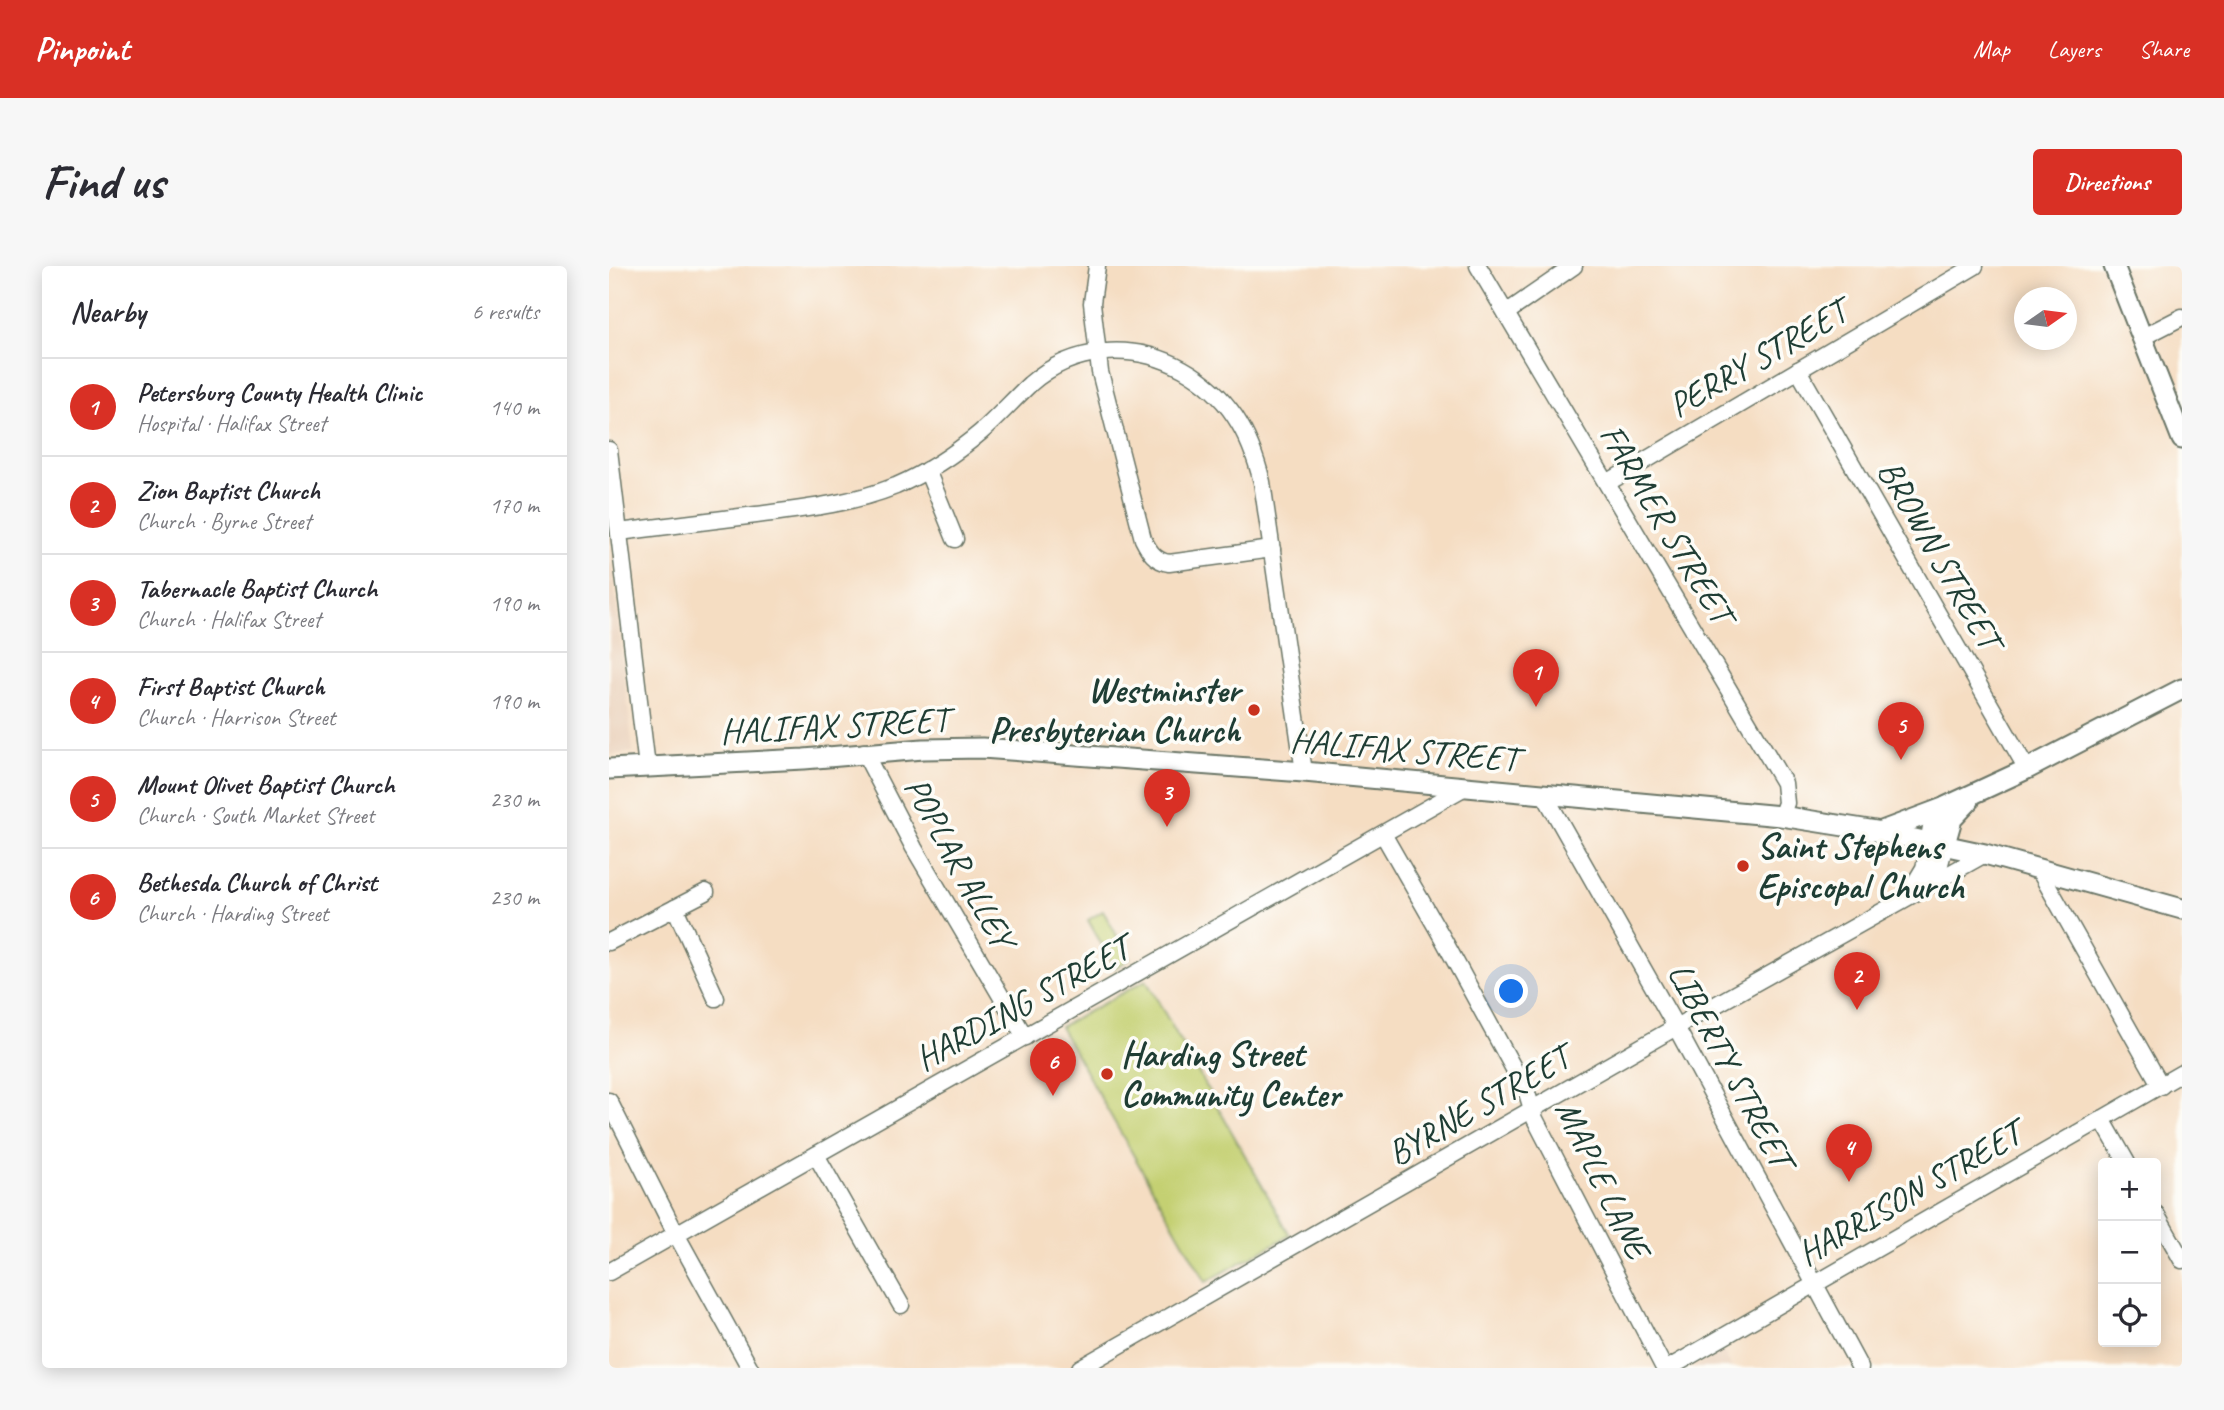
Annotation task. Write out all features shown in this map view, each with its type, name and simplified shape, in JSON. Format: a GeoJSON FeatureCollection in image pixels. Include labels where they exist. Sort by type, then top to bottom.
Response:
{"type":"FeatureCollection","features":[{"type":"Feature","properties":{"kind":"main road"},"geometry":{"type":"LineString","coordinates":[[2115,266],[2182,439]]}},
{"type":"Feature","properties":{"kind":"main road"},"geometry":{"type":"LineString","coordinates":[[1882,832],[1976,794],[2182,689]]}},
{"type":"Feature","properties":{"kind":"main road","name":"HALIFAX STREET"},"geometry":{"type":"LineString","coordinates":[[609,769],[804,759],[923,749],[1007,749],[1544,793],[1781,816],[1882,832],[1985,854],[2182,909]]}},
{"type":"Feature","properties":{"kind":"main road"},"geometry":{"type":"LineString","coordinates":[[1937,842],[1952,818],[1976,794]]}},
{"type":"Feature","properties":{"kind":"main road"},"geometry":{"type":"LineString","coordinates":[[1937,842],[1934,819],[1947,806]]}},
{"type":"Feature","properties":{"kind":"street"},"geometry":{"type":"LineString","coordinates":[[1097,266],[1092,303],[1107,404],[1143,539],[1149,551],[1158,560],[1169,563],[1272,549]]}},
{"type":"Feature","properties":{"kind":"street","name":"FARMER STREET"},"geometry":{"type":"LineString","coordinates":[[1478,266],[1784,783],[1787,793],[1781,816]]}},
{"type":"Feature","properties":{"kind":"street"},"geometry":{"type":"LineString","coordinates":[[1506,313],[1574,266]]}},
{"type":"Feature","properties":{"kind":"street","name":"PERRY STREET"},"geometry":{"type":"LineString","coordinates":[[1607,483],[1975,266]]}},
{"type":"Feature","properties":{"kind":"street"},"geometry":{"type":"LineString","coordinates":[[2141,338],[2182,317]]}},
{"type":"Feature","properties":{"kind":"street"},"geometry":{"type":"LineString","coordinates":[[619,532],[837,504],[877,492],[927,470],[980,433],[1043,374],[1081,355],[1119,351],[1153,356],[1188,372],[1227,403],[1248,436],[1257,459],[1304,772]]}},
{"type":"Feature","properties":{"kind":"street","name":"BROWN STREET"},"geometry":{"type":"LineString","coordinates":[[1798,370],[2028,769]]}},
{"type":"Feature","properties":{"kind":"street"},"geometry":{"type":"LineString","coordinates":[[609,450],[647,767]]}},
{"type":"Feature","properties":{"kind":"street"},"geometry":{"type":"LineString","coordinates":[[927,470],[955,539]]}},
{"type":"Feature","properties":{"kind":"street","name":"POPLAR ALLEY"},"geometry":{"type":"LineString","coordinates":[[864,752],[891,806],[1025,1037]]}},
{"type":"Feature","properties":{"kind":"street","name":"HARDING STREET"},"geometry":{"type":"LineString","coordinates":[[609,1272],[1465,787]]}},
{"type":"Feature","properties":{"kind":"street","name":"LIBERTY STREET"},"geometry":{"type":"LineString","coordinates":[[1544,793],[1676,1027],[1860,1368]]}},
{"type":"Feature","properties":{"kind":"street","name":"MAPLE LANE"},"geometry":{"type":"LineString","coordinates":[[1383,834],[1527,1093],[1566,1179],[1667,1368]]}},
{"type":"Feature","properties":{"kind":"street"},"geometry":{"type":"LineString","coordinates":[[1932,883],[1939,868],[1937,842]]}},
{"type":"Feature","properties":{"kind":"street"},"geometry":{"type":"LineString","coordinates":[[1907,896],[1937,842]]}},
{"type":"Feature","properties":{"kind":"street","name":"BYRNE STREET"},"geometry":{"type":"LineString","coordinates":[[1080,1368],[1676,1027],[1985,854]]}},
{"type":"Feature","properties":{"kind":"street"},"geometry":{"type":"LineString","coordinates":[[2038,868],[2161,1086]]}},
{"type":"Feature","properties":{"kind":"street"},"geometry":{"type":"LineString","coordinates":[[609,942],[706,892]]}},
{"type":"Feature","properties":{"kind":"street"},"geometry":{"type":"LineString","coordinates":[[675,908],[716,998]]}},
{"type":"Feature","properties":{"kind":"street","name":"HARRISON STREET"},"geometry":{"type":"LineString","coordinates":[[1667,1368],[2182,1073]]}},
{"type":"Feature","properties":{"kind":"street"},"geometry":{"type":"LineString","coordinates":[[609,1101],[676,1234],[750,1368]]}},
{"type":"Feature","properties":{"kind":"street"},"geometry":{"type":"LineString","coordinates":[[2102,1119],[2124,1158]]}},
{"type":"Feature","properties":{"kind":"street"},"geometry":{"type":"LineString","coordinates":[[816,1155],[901,1305]]}},
{"type":"Feature","properties":{"kind":"street"},"geometry":{"type":"LineString","coordinates":[[2160,1221],[2182,1260]]}},
{"type":"Feature","properties":{"kind":"shaded area"},"geometry":{"type":"Polygon","coordinates":[[[609,541],[633,752],[609,755],[609,541]]]}},
{"type":"Feature","properties":{"kind":"shaded area"},"geometry":{"type":"Polygon","coordinates":[[[1723,1351],[1732,1368],[1692,1368],[1723,1351]]]}},
{"type":"Feature","properties":{"kind":"green space"},"geometry":{"type":"Polygon","coordinates":[[[1103,911],[1130,959],[1115,968],[1088,920],[1103,911]]]}},
{"type":"Feature","properties":{"kind":"green space"},"geometry":{"type":"Polygon","coordinates":[[[1146,980],[1290,1235],[1206,1282],[1060,1027],[1146,980]]]}},
{"type":"Feature","properties":{"kind":"place","name":"Petersburg County Health Clinic"},"geometry":{"type":"Point","coordinates":[1536,707]}},
{"type":"Feature","properties":{"kind":"place","name":"Westminster Presbyterian Church"},"geometry":{"type":"Point","coordinates":[1254,710]}},
{"type":"Feature","properties":{"kind":"place","name":"Mount Olivet Baptist Church"},"geometry":{"type":"Point","coordinates":[1901,760]}},
{"type":"Feature","properties":{"kind":"place","name":"Tabernacle Baptist Church"},"geometry":{"type":"Point","coordinates":[1167,827]}},
{"type":"Feature","properties":{"kind":"place","name":"Saint Stephens Episcopal Church"},"geometry":{"type":"Point","coordinates":[1743,866]}},
{"type":"Feature","properties":{"kind":"place","name":"Zion Baptist Church"},"geometry":{"type":"Point","coordinates":[1857,1010]}},
{"type":"Feature","properties":{"kind":"place","name":"Harding Street Community Center"},"geometry":{"type":"Point","coordinates":[1107,1074]}},
{"type":"Feature","properties":{"kind":"place","name":"Bethesda Church of Christ"},"geometry":{"type":"Point","coordinates":[1053,1096]}},
{"type":"Feature","properties":{"kind":"place","name":"First Baptist Church"},"geometry":{"type":"Point","coordinates":[1849,1182]}}]}
